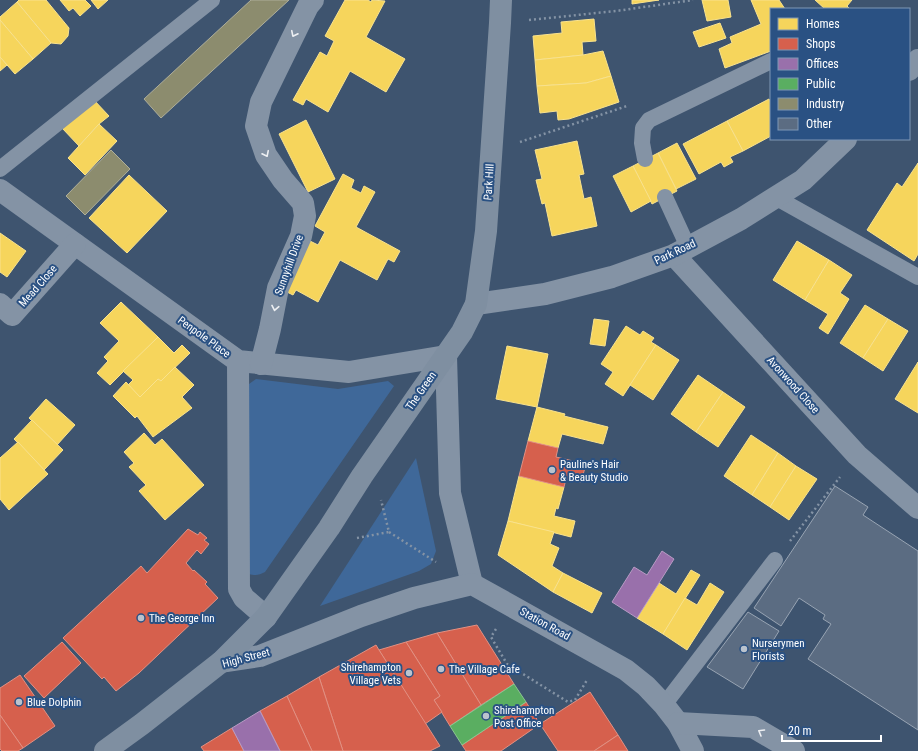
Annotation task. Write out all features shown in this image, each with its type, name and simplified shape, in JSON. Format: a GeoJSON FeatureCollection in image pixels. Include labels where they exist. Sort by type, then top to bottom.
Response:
{"type":"FeatureCollection","features":[{"type":"Feature","properties":{"kind":"main road","name":"Park Hill"},"geometry":{"type":"LineString","coordinates":[[446,356],[462,332],[476,304],[486,231],[501,0]]}},
{"type":"Feature","properties":{"kind":"main road","name":"The Green"},"geometry":{"type":"LineString","coordinates":[[221,662],[266,617],[322,538],[362,476],[446,356]]}},
{"type":"Feature","properties":{"kind":"main road","name":"High Street"},"geometry":{"type":"LineString","coordinates":[[105,751],[221,662]]}},
{"type":"Feature","properties":{"kind":"street","name":"Sunnyhill Drive"},"geometry":{"type":"LineString","coordinates":[[261,364],[270,330],[278,288],[301,236],[305,216],[303,203],[283,180],[266,155],[256,126],[261,102],[308,6],[313,0]]}},
{"type":"Feature","properties":{"kind":"street"},"geometry":{"type":"LineString","coordinates":[[910,69],[918,60]]}},
{"type":"Feature","properties":{"kind":"street","name":"Park Road"},"geometry":{"type":"LineString","coordinates":[[476,304],[552,292],[612,277],[681,251],[741,219],[803,180],[845,140]]}},
{"type":"Feature","properties":{"kind":"street","name":"Penpole Place"},"geometry":{"type":"LineString","coordinates":[[0,190],[238,361],[349,372],[446,356]]}},
{"type":"Feature","properties":{"kind":"street","name":"Mead Close"},"geometry":{"type":"LineString","coordinates":[[0,304],[12,315],[75,244]]}},
{"type":"Feature","properties":{"kind":"street","name":"Avonwood Close"},"geometry":{"type":"LineString","coordinates":[[681,251],[857,455],[918,508]]}},
{"type":"Feature","properties":{"kind":"street","name":"The Green"},"geometry":{"type":"LineString","coordinates":[[446,356],[450,493],[472,584]]}},
{"type":"Feature","properties":{"kind":"street"},"geometry":{"type":"LineString","coordinates":[[238,361],[239,589],[244,598],[266,617]]}},
{"type":"Feature","properties":{"kind":"street","name":"Station Road"},"geometry":{"type":"LineString","coordinates":[[472,584],[626,670],[646,686],[664,705],[678,723],[693,751]]}},
{"type":"Feature","properties":{"kind":"street","name":"High Street"},"geometry":{"type":"LineString","coordinates":[[221,662],[260,656],[361,616],[414,598],[472,584]]}},
{"type":"Feature","properties":{"kind":"street"},"geometry":{"type":"LineString","coordinates":[[678,723],[753,727],[794,751]]}},
{"type":"Feature","properties":{"kind":"lane"},"geometry":{"type":"LineString","coordinates":[[0,169],[212,0]]}},
{"type":"Feature","properties":{"kind":"lane"},"geometry":{"type":"LineString","coordinates":[[646,159],[642,143],[643,128],[649,120],[770,61]]}},
{"type":"Feature","properties":{"kind":"lane"},"geometry":{"type":"LineString","coordinates":[[665,197],[681,251]]}},
{"type":"Feature","properties":{"kind":"lane"},"geometry":{"type":"LineString","coordinates":[[775,197],[918,277]]}},
{"type":"Feature","properties":{"kind":"lane"},"geometry":{"type":"LineString","coordinates":[[664,705],[775,560]]}},
{"type":"Feature","properties":{"kind":"path"},"geometry":{"type":"LineString","coordinates":[[500,23],[616,12],[693,0]]}},
{"type":"Feature","properties":{"kind":"path"},"geometry":{"type":"LineString","coordinates":[[491,152],[627,106]]}},
{"type":"Feature","properties":{"kind":"path"},"geometry":{"type":"LineString","coordinates":[[775,560],[857,455]]}},
{"type":"Feature","properties":{"kind":"path"},"geometry":{"type":"LineString","coordinates":[[389,532],[472,584]]}},
{"type":"Feature","properties":{"kind":"path"},"geometry":{"type":"LineString","coordinates":[[510,605],[491,638],[507,664],[568,702],[575,700]]}},
{"type":"Feature","properties":{"kind":"shaded area"},"geometry":{"type":"Polygon","coordinates":[[[256,379],[338,389],[388,381],[394,386],[265,572],[256,575],[249,574],[247,392],[249,384],[256,379]]]}},
{"type":"Feature","properties":{"kind":"shaded area"},"geometry":{"type":"Polygon","coordinates":[[[416,458],[436,551],[431,564],[419,571],[320,606],[416,458]]]}},
{"type":"Feature","properties":{"kind":"building: Homes"},"geometry":{"type":"Polygon","coordinates":[[[19,0],[46,0],[69,28],[68,36],[61,44],[51,43],[17,2],[19,0]]]}},
{"type":"Feature","properties":{"kind":"building: Homes"},"geometry":{"type":"Polygon","coordinates":[[[60,0],[85,0],[91,6],[80,16],[73,8],[69,11],[60,0]]]}},
{"type":"Feature","properties":{"kind":"building: Homes"},"geometry":{"type":"Polygon","coordinates":[[[91,0],[108,0],[98,9],[91,0]]]}},
{"type":"Feature","properties":{"kind":"building: Homes"},"geometry":{"type":"Polygon","coordinates":[[[345,0],[368,0],[371,2],[372,0],[385,1],[366,37],[405,59],[386,92],[350,71],[328,112],[306,99],[303,105],[293,100],[320,52],[327,56],[334,41],[325,36],[345,0]]]}},
{"type":"Feature","properties":{"kind":"building: Homes"},"geometry":{"type":"Polygon","coordinates":[[[632,0],[659,0],[632,4],[632,0]]]}},
{"type":"Feature","properties":{"kind":"building: Homes"},"geometry":{"type":"Polygon","coordinates":[[[702,0],[728,0],[731,17],[707,21],[702,0]]]}},
{"type":"Feature","properties":{"kind":"building: Homes"},"geometry":{"type":"Polygon","coordinates":[[[751,0],[779,0],[784,8],[770,8],[770,51],[725,68],[719,49],[732,43],[730,37],[761,24],[751,0]]]}},
{"type":"Feature","properties":{"kind":"building: Homes"},"geometry":{"type":"Polygon","coordinates":[[[815,0],[852,0],[847,6],[849,8],[824,8],[815,0]]]}},
{"type":"Feature","properties":{"kind":"building: Homes"},"geometry":{"type":"Polygon","coordinates":[[[17,2],[51,43],[33,59],[0,20],[0,17],[17,2]]]}},
{"type":"Feature","properties":{"kind":"building: Homes"},"geometry":{"type":"Polygon","coordinates":[[[594,19],[596,41],[582,42],[583,55],[535,60],[533,36],[562,33],[561,22],[594,19]]]}},
{"type":"Feature","properties":{"kind":"building: Homes"},"geometry":{"type":"Polygon","coordinates":[[[0,20],[33,59],[15,74],[0,57],[0,20]]]}},
{"type":"Feature","properties":{"kind":"building: Homes"},"geometry":{"type":"Polygon","coordinates":[[[720,23],[726,38],[699,47],[693,32],[720,23]]]}},
{"type":"Feature","properties":{"kind":"building: Homes"},"geometry":{"type":"Polygon","coordinates":[[[603,51],[611,76],[586,83],[537,86],[535,60],[583,55],[603,51]]]}},
{"type":"Feature","properties":{"kind":"building: Homes"},"geometry":{"type":"Polygon","coordinates":[[[0,57],[7,65],[0,71],[0,57]]]}},
{"type":"Feature","properties":{"kind":"building: Homes"},"geometry":{"type":"Polygon","coordinates":[[[611,76],[619,102],[569,119],[558,120],[557,111],[540,113],[537,86],[586,83],[611,76]]]}},
{"type":"Feature","properties":{"kind":"building: Homes"},"geometry":{"type":"Polygon","coordinates":[[[93,99],[109,116],[99,124],[79,146],[62,128],[93,99]]]}},
{"type":"Feature","properties":{"kind":"building: Homes"},"geometry":{"type":"Polygon","coordinates":[[[769,99],[770,101],[770,137],[743,151],[727,121],[769,99]]]}},
{"type":"Feature","properties":{"kind":"building: Homes"},"geometry":{"type":"Polygon","coordinates":[[[306,120],[335,179],[308,192],[279,134],[306,120]]]}},
{"type":"Feature","properties":{"kind":"building: Homes"},"geometry":{"type":"Polygon","coordinates":[[[727,121],[743,151],[730,157],[733,162],[724,167],[721,162],[699,174],[683,144],[727,121]]]}},
{"type":"Feature","properties":{"kind":"building: Homes"},"geometry":{"type":"Polygon","coordinates":[[[99,124],[117,141],[85,175],[68,158],[99,124]]]}},
{"type":"Feature","properties":{"kind":"building: Homes"},"geometry":{"type":"Polygon","coordinates":[[[577,141],[584,174],[579,175],[584,199],[591,197],[597,226],[552,236],[545,203],[542,204],[536,180],[542,179],[535,150],[577,141]]]}},
{"type":"Feature","properties":{"kind":"building: Homes"},"geometry":{"type":"Polygon","coordinates":[[[677,143],[696,179],[676,189],[658,153],[677,143]]]}},
{"type":"Feature","properties":{"kind":"building: Homes"},"geometry":{"type":"Polygon","coordinates":[[[658,153],[677,191],[652,204],[633,166],[658,153]]]}},
{"type":"Feature","properties":{"kind":"building: Homes"},"geometry":{"type":"Polygon","coordinates":[[[918,163],[918,254],[914,261],[867,230],[897,183],[902,187],[918,163]]]}},
{"type":"Feature","properties":{"kind":"building: Homes"},"geometry":{"type":"Polygon","coordinates":[[[633,166],[651,201],[631,212],[613,176],[633,166]]]}},
{"type":"Feature","properties":{"kind":"building: Homes"},"geometry":{"type":"Polygon","coordinates":[[[343,174],[354,180],[351,188],[361,193],[364,186],[375,192],[356,227],[400,251],[394,262],[388,259],[377,280],[340,260],[318,302],[296,290],[293,295],[283,290],[310,241],[318,245],[325,232],[315,226],[343,174]]]}},
{"type":"Feature","properties":{"kind":"building: Homes"},"geometry":{"type":"Polygon","coordinates":[[[129,175],[167,211],[127,253],[89,218],[129,175]]]}},
{"type":"Feature","properties":{"kind":"building: Homes"},"geometry":{"type":"Polygon","coordinates":[[[0,233],[26,251],[7,277],[0,272],[0,233]]]}},
{"type":"Feature","properties":{"kind":"building: Homes"},"geometry":{"type":"Polygon","coordinates":[[[797,241],[829,260],[805,300],[773,280],[797,241]]]}},
{"type":"Feature","properties":{"kind":"building: Homes"},"geometry":{"type":"Polygon","coordinates":[[[829,260],[852,275],[840,293],[849,299],[828,334],[819,328],[828,314],[805,300],[829,260]]]}},
{"type":"Feature","properties":{"kind":"building: Homes"},"geometry":{"type":"Polygon","coordinates":[[[121,302],[158,337],[110,385],[97,373],[108,361],[104,357],[119,341],[100,323],[121,302]]]}},
{"type":"Feature","properties":{"kind":"building: Homes"},"geometry":{"type":"Polygon","coordinates":[[[865,305],[888,319],[863,358],[840,343],[865,305]]]}},
{"type":"Feature","properties":{"kind":"building: Homes"},"geometry":{"type":"Polygon","coordinates":[[[594,319],[609,321],[605,346],[590,344],[594,319]]]}},
{"type":"Feature","properties":{"kind":"building: Homes"},"geometry":{"type":"Polygon","coordinates":[[[888,319],[908,331],[883,371],[863,358],[888,319]]]}},
{"type":"Feature","properties":{"kind":"building: Homes"},"geometry":{"type":"Polygon","coordinates":[[[626,326],[640,335],[643,331],[654,338],[651,342],[656,345],[623,396],[605,384],[613,372],[601,364],[626,326]]]}},
{"type":"Feature","properties":{"kind":"building: Homes"},"geometry":{"type":"Polygon","coordinates":[[[158,337],[174,353],[182,345],[190,353],[161,381],[158,379],[140,397],[128,385],[133,380],[123,371],[158,337]]]}},
{"type":"Feature","properties":{"kind":"building: Homes"},"geometry":{"type":"Polygon","coordinates":[[[656,345],[679,360],[653,400],[630,385],[656,345]]]}},
{"type":"Feature","properties":{"kind":"building: Homes"},"geometry":{"type":"Polygon","coordinates":[[[507,346],[548,354],[537,407],[496,399],[507,346]]]}},
{"type":"Feature","properties":{"kind":"building: Homes"},"geometry":{"type":"Polygon","coordinates":[[[918,362],[918,413],[895,399],[918,362]]]}},
{"type":"Feature","properties":{"kind":"building: Homes"},"geometry":{"type":"Polygon","coordinates":[[[175,367],[194,385],[182,397],[192,408],[153,437],[137,416],[135,418],[113,396],[126,382],[140,397],[158,379],[161,381],[175,367]]]}},
{"type":"Feature","properties":{"kind":"building: Homes"},"geometry":{"type":"Polygon","coordinates":[[[698,375],[723,392],[696,432],[671,414],[698,375]]]}},
{"type":"Feature","properties":{"kind":"building: Homes"},"geometry":{"type":"Polygon","coordinates":[[[723,392],[745,407],[718,447],[696,432],[723,392]]]}},
{"type":"Feature","properties":{"kind":"building: Homes"},"geometry":{"type":"Polygon","coordinates":[[[46,399],[75,425],[57,445],[29,418],[46,399]]]}},
{"type":"Feature","properties":{"kind":"building: Homes"},"geometry":{"type":"Polygon","coordinates":[[[537,407],[565,414],[564,416],[608,427],[603,444],[562,434],[558,448],[528,441],[537,407]]]}},
{"type":"Feature","properties":{"kind":"building: Homes"},"geometry":{"type":"Polygon","coordinates":[[[32,420],[63,450],[44,470],[14,439],[32,420]]]}},
{"type":"Feature","properties":{"kind":"building: Homes"},"geometry":{"type":"Polygon","coordinates":[[[144,433],[155,445],[162,439],[204,485],[165,520],[139,491],[146,485],[129,467],[134,463],[124,452],[144,433]]]}},
{"type":"Feature","properties":{"kind":"building: Homes"},"geometry":{"type":"Polygon","coordinates":[[[751,435],[778,453],[752,495],[724,476],[751,435]]]}},
{"type":"Feature","properties":{"kind":"building: Homes"},"geometry":{"type":"Polygon","coordinates":[[[18,442],[48,474],[9,510],[0,499],[0,458],[18,442]]]}},
{"type":"Feature","properties":{"kind":"building: Homes"},"geometry":{"type":"Polygon","coordinates":[[[778,453],[796,466],[770,507],[752,495],[778,453]]]}},
{"type":"Feature","properties":{"kind":"building: Homes"},"geometry":{"type":"Polygon","coordinates":[[[796,466],[817,479],[789,520],[770,507],[796,466]]]}},
{"type":"Feature","properties":{"kind":"building: Homes"},"geometry":{"type":"Polygon","coordinates":[[[519,476],[564,487],[558,509],[556,508],[554,516],[575,521],[571,537],[508,521],[519,476]]]}},
{"type":"Feature","properties":{"kind":"building: Homes"},"geometry":{"type":"Polygon","coordinates":[[[508,521],[554,532],[550,544],[559,548],[552,566],[563,573],[553,592],[498,555],[508,521]]]}},
{"type":"Feature","properties":{"kind":"building: Homes"},"geometry":{"type":"Polygon","coordinates":[[[691,570],[700,575],[663,634],[637,618],[659,583],[676,594],[691,570]]]}},
{"type":"Feature","properties":{"kind":"building: Homes"},"geometry":{"type":"Polygon","coordinates":[[[563,573],[602,593],[592,613],[553,592],[563,573]]]}},
{"type":"Feature","properties":{"kind":"building: Homes"},"geometry":{"type":"Polygon","coordinates":[[[710,583],[724,592],[687,650],[663,634],[685,598],[697,605],[710,583]]]}},
{"type":"Feature","properties":{"kind":"building: Shops","name":"Pauline's Hair & Beauty Studio"},"geometry":{"type":"Polygon","coordinates":[[[528,441],[558,448],[556,457],[586,464],[581,482],[566,479],[564,487],[519,476],[528,441]]]}},
{"type":"Feature","properties":{"kind":"building: Shops","name":"The George Inn"},"geometry":{"type":"Polygon","coordinates":[[[188,529],[198,535],[200,532],[207,538],[204,540],[209,544],[201,554],[197,550],[186,563],[193,571],[194,570],[207,582],[205,584],[218,598],[139,673],[116,691],[104,677],[102,679],[63,638],[141,566],[147,573],[188,529]]]}},
{"type":"Feature","properties":{"kind":"building: Shops"},"geometry":{"type":"Polygon","coordinates":[[[477,625],[514,684],[481,705],[437,633],[477,625]]]}},
{"type":"Feature","properties":{"kind":"building: Shops","name":"The Village Cafe"},"geometry":{"type":"Polygon","coordinates":[[[437,633],[481,705],[450,726],[434,700],[440,696],[406,642],[437,633]]]}},
{"type":"Feature","properties":{"kind":"building: Shops"},"geometry":{"type":"Polygon","coordinates":[[[62,642],[81,663],[44,698],[24,676],[62,642]]]}},
{"type":"Feature","properties":{"kind":"building: Shops","name":"Shirehampton Village Vets"},"geometry":{"type":"Polygon","coordinates":[[[406,642],[440,696],[434,700],[442,712],[425,724],[379,650],[406,642]]]}},
{"type":"Feature","properties":{"kind":"building: Shops"},"geometry":{"type":"Polygon","coordinates":[[[376,645],[440,746],[430,751],[343,751],[319,677],[376,645]]]}},
{"type":"Feature","properties":{"kind":"building: Shops","name":"Blue Dolphin"},"geometry":{"type":"Polygon","coordinates":[[[20,675],[55,726],[23,748],[0,715],[0,688],[20,675]]]}},
{"type":"Feature","properties":{"kind":"building: Shops"},"geometry":{"type":"Polygon","coordinates":[[[319,677],[343,751],[312,751],[287,696],[319,677]]]}},
{"type":"Feature","properties":{"kind":"building: Shops"},"geometry":{"type":"Polygon","coordinates":[[[590,692],[618,735],[594,751],[558,751],[540,724],[590,692]]]}},
{"type":"Feature","properties":{"kind":"building: Shops"},"geometry":{"type":"Polygon","coordinates":[[[287,696],[312,751],[280,751],[260,711],[287,696]]]}},
{"type":"Feature","properties":{"kind":"building: Shops"},"geometry":{"type":"Polygon","coordinates":[[[526,702],[540,724],[501,751],[466,751],[462,745],[526,702]]]}},
{"type":"Feature","properties":{"kind":"building: Shops"},"geometry":{"type":"Polygon","coordinates":[[[0,715],[23,748],[18,751],[2,751],[0,749],[0,715]]]}},
{"type":"Feature","properties":{"kind":"building: Shops"},"geometry":{"type":"Polygon","coordinates":[[[232,728],[244,751],[204,751],[201,747],[232,728]]]}},
{"type":"Feature","properties":{"kind":"building: Shops"},"geometry":{"type":"Polygon","coordinates":[[[618,735],[628,751],[594,751],[618,735]]]}},
{"type":"Feature","properties":{"kind":"building: Offices"},"geometry":{"type":"Polygon","coordinates":[[[662,551],[674,559],[637,618],[612,602],[634,567],[647,575],[662,551]]]}},
{"type":"Feature","properties":{"kind":"building: Offices"},"geometry":{"type":"Polygon","coordinates":[[[260,711],[280,751],[244,751],[232,728],[260,711]]]}},
{"type":"Feature","properties":{"kind":"building: Public","name":"Shirehampton Post Office"},"geometry":{"type":"Polygon","coordinates":[[[514,684],[526,702],[462,745],[450,726],[514,684]]]}},
{"type":"Feature","properties":{"kind":"building: Industry"},"geometry":{"type":"Polygon","coordinates":[[[251,0],[289,0],[161,118],[144,99],[251,0]]]}},
{"type":"Feature","properties":{"kind":"building: Industry"},"geometry":{"type":"Polygon","coordinates":[[[111,150],[130,169],[85,215],[66,196],[111,150]]]}},
{"type":"Feature","properties":{"kind":"building: Other"},"geometry":{"type":"Polygon","coordinates":[[[835,486],[868,507],[863,515],[918,551],[918,730],[808,659],[831,624],[823,619],[825,615],[799,598],[781,626],[754,608],[835,486]]]}},
{"type":"Feature","properties":{"kind":"building: Other","name":"Nurserymen Florists"},"geometry":{"type":"Polygon","coordinates":[[[748,612],[779,631],[743,689],[707,667],[748,612]]]}},
{"type":"Feature","properties":{"kind":"place","name":"Pauline's Hair & Beauty Studio"},"geometry":{"type":"Point","coordinates":[552,470]}},
{"type":"Feature","properties":{"kind":"place","name":"The George Inn"},"geometry":{"type":"Point","coordinates":[141,618]}},
{"type":"Feature","properties":{"kind":"place","name":"Nurserymen Florists"},"geometry":{"type":"Point","coordinates":[744,649]}},
{"type":"Feature","properties":{"kind":"place","name":"The Village Cafe"},"geometry":{"type":"Point","coordinates":[441,669]}},
{"type":"Feature","properties":{"kind":"place","name":"Shirehampton Village Vets"},"geometry":{"type":"Point","coordinates":[409,673]}},
{"type":"Feature","properties":{"kind":"place","name":"Blue Dolphin"},"geometry":{"type":"Point","coordinates":[19,702]}},
{"type":"Feature","properties":{"kind":"place","name":"Shirehampton Post Office"},"geometry":{"type":"Point","coordinates":[486,716]}}]}
